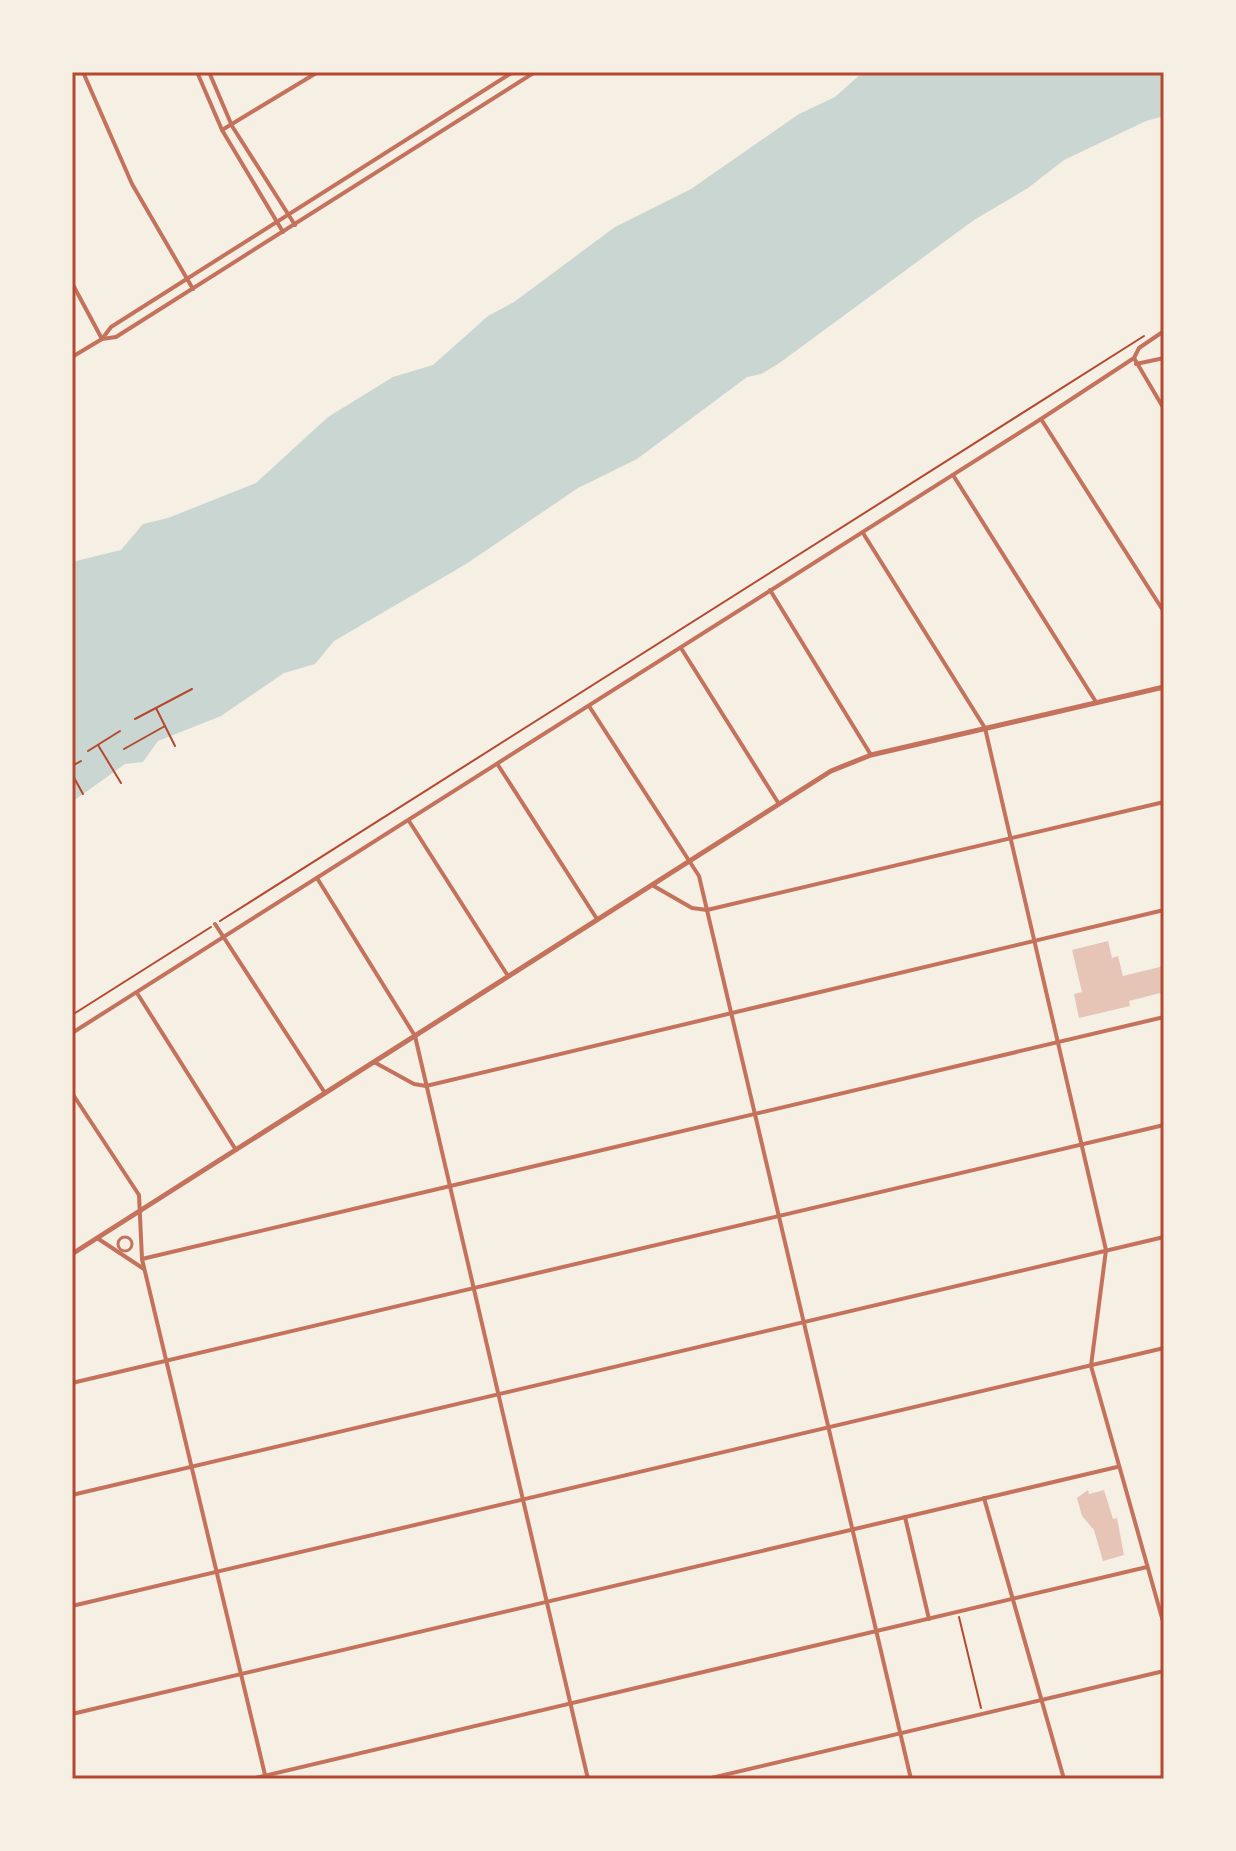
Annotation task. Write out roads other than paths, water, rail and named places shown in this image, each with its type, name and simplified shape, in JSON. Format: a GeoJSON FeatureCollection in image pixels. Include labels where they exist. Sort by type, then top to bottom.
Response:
{"type":"FeatureCollection","features":[{"type":"Feature","properties":{"kind":"street"},"geometry":{"type":"LineString","coordinates":[[83,72],[132,184],[193,289]]}},
{"type":"Feature","properties":{"kind":"street"},"geometry":{"type":"LineString","coordinates":[[197,72],[222,130],[283,232]]}},
{"type":"Feature","properties":{"kind":"street"},"geometry":{"type":"LineString","coordinates":[[209,72],[232,126],[295,225]]}},
{"type":"Feature","properties":{"kind":"street"},"geometry":{"type":"LineString","coordinates":[[222,130],[318,72]]}},
{"type":"Feature","properties":{"kind":"street"},"geometry":{"type":"LineString","coordinates":[[72,357],[102,339],[111,327],[278,224],[513,72]]}},
{"type":"Feature","properties":{"kind":"street"},"geometry":{"type":"LineString","coordinates":[[102,339],[116,337],[535,72]]}},
{"type":"Feature","properties":{"kind":"street"},"geometry":{"type":"LineString","coordinates":[[72,283],[102,339]]}},
{"type":"Feature","properties":{"kind":"street"},"geometry":{"type":"LineString","coordinates":[[1164,331],[1139,348],[1135,361],[1164,409]]}},
{"type":"Feature","properties":{"kind":"street"},"geometry":{"type":"LineString","coordinates":[[72,1033],[1041,419],[1135,361],[1164,358]]}},
{"type":"Feature","properties":{"kind":"street"},"geometry":{"type":"LineString","coordinates":[[1041,419],[1164,612]]}},
{"type":"Feature","properties":{"kind":"street"},"geometry":{"type":"LineString","coordinates":[[953,475],[1096,702]]}},
{"type":"Feature","properties":{"kind":"street"},"geometry":{"type":"LineString","coordinates":[[863,533],[985,728],[1084,1144],[1106,1250],[1091,1366],[1164,1625]]}},
{"type":"Feature","properties":{"kind":"street"},"geometry":{"type":"LineString","coordinates":[[770,590],[871,755]]}},
{"type":"Feature","properties":{"kind":"street"},"geometry":{"type":"LineString","coordinates":[[681,648],[779,804]]}},
{"type":"Feature","properties":{"kind":"street"},"geometry":{"type":"LineString","coordinates":[[72,1254],[831,771],[871,755],[1164,687]]}},
{"type":"Feature","properties":{"kind":"street"},"geometry":{"type":"LineString","coordinates":[[589,706],[699,876],[911,1779]]}},
{"type":"Feature","properties":{"kind":"street"},"geometry":{"type":"LineString","coordinates":[[498,765],[597,919]]}},
{"type":"Feature","properties":{"kind":"street"},"geometry":{"type":"LineString","coordinates":[[652,885],[692,908],[707,910],[1164,802]]}},
{"type":"Feature","properties":{"kind":"street"},"geometry":{"type":"LineString","coordinates":[[409,821],[508,976]]}},
{"type":"Feature","properties":{"kind":"street"},"geometry":{"type":"LineString","coordinates":[[317,878],[415,1036],[588,1779]]}},
{"type":"Feature","properties":{"kind":"street"},"geometry":{"type":"LineString","coordinates":[[374,1062],[414,1084],[426,1086],[1164,910]]}},
{"type":"Feature","properties":{"kind":"street"},"geometry":{"type":"LineString","coordinates":[[215,924],[325,1093]]}},
{"type":"Feature","properties":{"kind":"street"},"geometry":{"type":"LineString","coordinates":[[137,993],[236,1150]]}},
{"type":"Feature","properties":{"kind":"street"},"geometry":{"type":"LineString","coordinates":[[142,1259],[1164,1017]]}},
{"type":"Feature","properties":{"kind":"street"},"geometry":{"type":"LineString","coordinates":[[72,1093],[139,1195],[144,1269],[266,1777]]}},
{"type":"Feature","properties":{"kind":"street"},"geometry":{"type":"LineString","coordinates":[[72,1383],[1164,1125]]}},
{"type":"Feature","properties":{"kind":"street"},"geometry":{"type":"LineString","coordinates":[[130,1236],[130,1253],[116,1246],[115,1243],[130,1236]]}},
{"type":"Feature","properties":{"kind":"street"},"geometry":{"type":"LineString","coordinates":[[72,1495],[1164,1237]]}},
{"type":"Feature","properties":{"kind":"street"},"geometry":{"type":"LineString","coordinates":[[97,1238],[144,1269]]}},
{"type":"Feature","properties":{"kind":"street"},"geometry":{"type":"LineString","coordinates":[[72,1606],[1164,1348]]}},
{"type":"Feature","properties":{"kind":"street"},"geometry":{"type":"LineString","coordinates":[[72,1714],[1117,1467]]}},
{"type":"Feature","properties":{"kind":"street"},"geometry":{"type":"LineString","coordinates":[[984,1498],[1064,1779]]}},
{"type":"Feature","properties":{"kind":"street"},"geometry":{"type":"LineString","coordinates":[[905,1517],[929,1619]]}},
{"type":"Feature","properties":{"kind":"street"},"geometry":{"type":"LineString","coordinates":[[251,1779],[1147,1567]]}},
{"type":"Feature","properties":{"kind":"street"},"geometry":{"type":"LineString","coordinates":[[707,1779],[1164,1671]]}}]}
